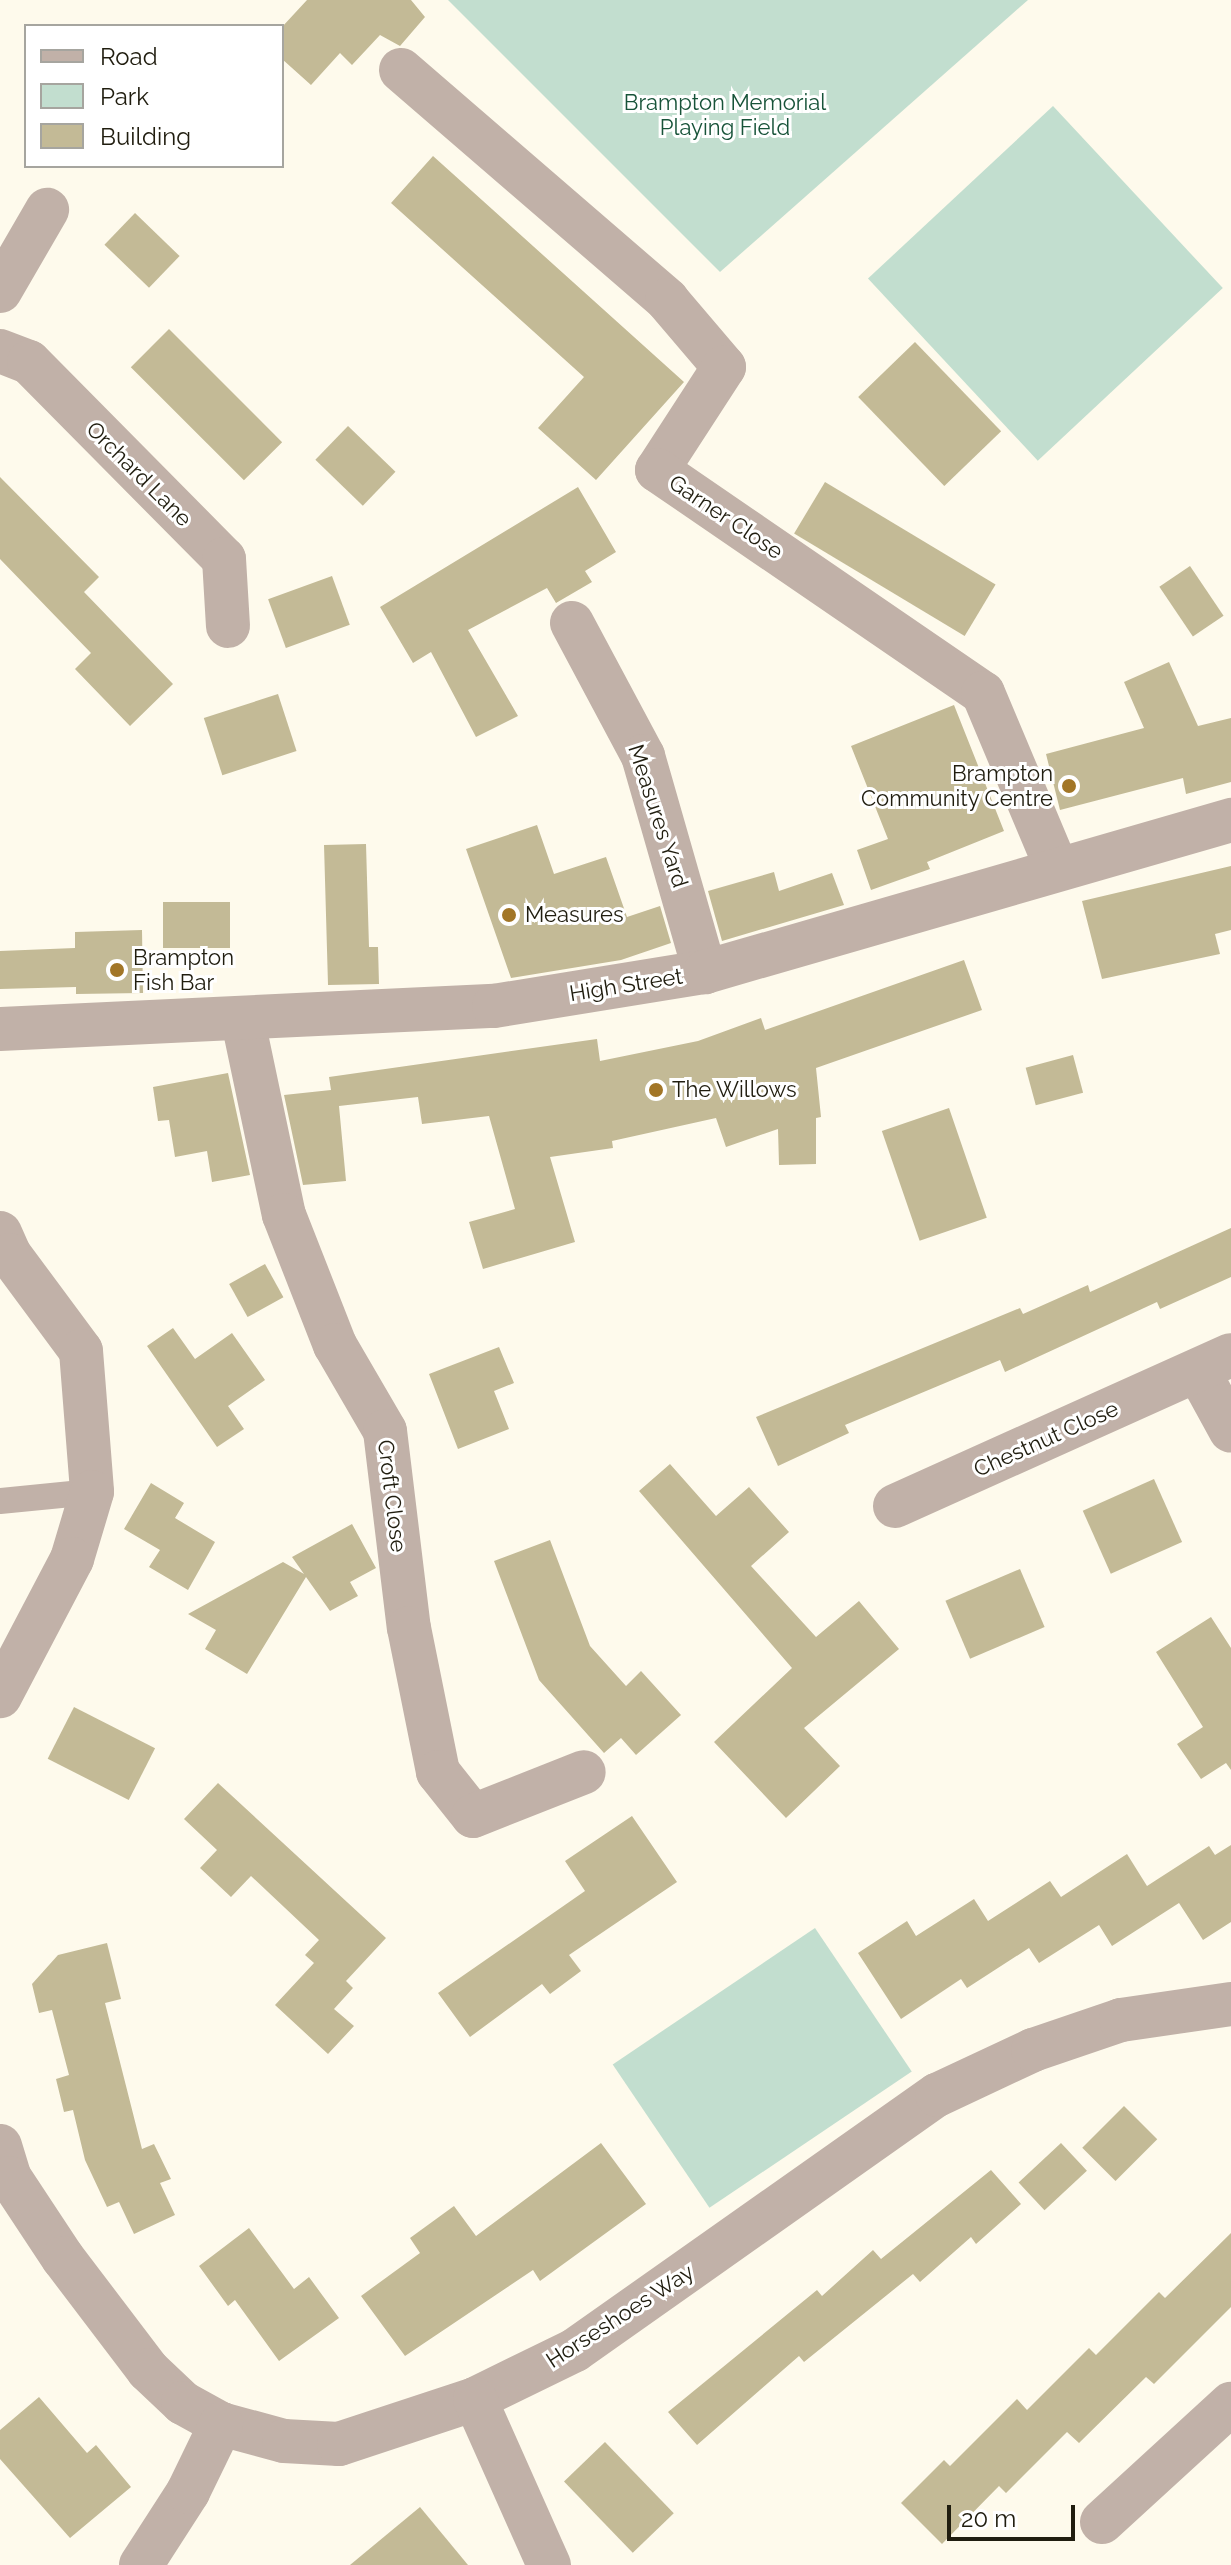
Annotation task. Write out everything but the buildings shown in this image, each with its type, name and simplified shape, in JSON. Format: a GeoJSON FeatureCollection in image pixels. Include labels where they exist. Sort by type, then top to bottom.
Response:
{"type":"FeatureCollection","features":[{"type":"Feature","properties":{"kind":"street","name":"Garner Close"},"geometry":{"type":"LineString","coordinates":[[401,70],[667,300],[724,367],[657,470],[983,693],[1057,869]]}},
{"type":"Feature","properties":{"kind":"street"},"geometry":{"type":"LineString","coordinates":[[0,291],[47,210]]}},
{"type":"Feature","properties":{"kind":"street","name":"Orchard Lane"},"geometry":{"type":"LineString","coordinates":[[0,351],[29,362],[224,559],[228,626]]}},
{"type":"Feature","properties":{"kind":"street","name":"Measures Yard"},"geometry":{"type":"LineString","coordinates":[[572,623],[643,756],[705,972]]}},
{"type":"Feature","properties":{"kind":"street","name":"High Street"},"geometry":{"type":"LineString","coordinates":[[0,1029],[243,1021],[494,1006],[705,972],[1231,820]]}},
{"type":"Feature","properties":{"kind":"street","name":"Croft Close"},"geometry":{"type":"LineString","coordinates":[[243,1021],[284,1215],[335,1345],[385,1431],[409,1628],[438,1772],[473,1816],[584,1772]]}},
{"type":"Feature","properties":{"kind":"street"},"geometry":{"type":"LineString","coordinates":[[0,1696],[72,1559],[92,1492],[81,1351],[3,1250]]}},
{"type":"Feature","properties":{"kind":"street","name":"Chestnut Close"},"geometry":{"type":"LineString","coordinates":[[895,1506],[1214,1363],[1231,1431]]}},
{"type":"Feature","properties":{"kind":"street","name":"Horseshoes Way"},"geometry":{"type":"LineString","coordinates":[[3,2169],[148,2370],[183,2403],[221,2424],[284,2441],[339,2444],[475,2399],[575,2350],[937,2095],[1033,2050],[1121,2020],[1231,2004]]}},
{"type":"Feature","properties":{"kind":"street"},"geometry":{"type":"LineString","coordinates":[[475,2399],[549,2565]]}},
{"type":"Feature","properties":{"kind":"street"},"geometry":{"type":"LineString","coordinates":[[1101,2521],[1231,2404]]}},
{"type":"Feature","properties":{"kind":"street"},"geometry":{"type":"LineString","coordinates":[[141,2565],[188,2492],[221,2424]]}},
{"type":"Feature","properties":{"kind":"lane"},"geometry":{"type":"LineString","coordinates":[[0,1501],[92,1492]]}},
{"type":"Feature","properties":{"kind":"green space","name":"Brampton Memorial Playing Field"},"geometry":{"type":"Polygon","coordinates":[[[448,0],[1028,0],[720,272],[448,0]]]}},
{"type":"Feature","properties":{"kind":"green space"},"geometry":{"type":"Polygon","coordinates":[[[1053,106],[1223,288],[1038,461],[868,279],[1053,106]]]}},
{"type":"Feature","properties":{"kind":"green space"},"geometry":{"type":"Polygon","coordinates":[[[815,1928],[912,2071],[709,2208],[613,2064],[815,1928]]]}},
{"type":"Feature","properties":{"kind":"place","name":"Brampton Community Centre"},"geometry":{"type":"Point","coordinates":[1069,786]}},
{"type":"Feature","properties":{"kind":"place","name":"Measures"},"geometry":{"type":"Point","coordinates":[509,915]}},
{"type":"Feature","properties":{"kind":"place","name":"Brampton Fish Bar"},"geometry":{"type":"Point","coordinates":[117,970]}},
{"type":"Feature","properties":{"kind":"place","name":"The Willows"},"geometry":{"type":"Point","coordinates":[656,1090]}}]}
